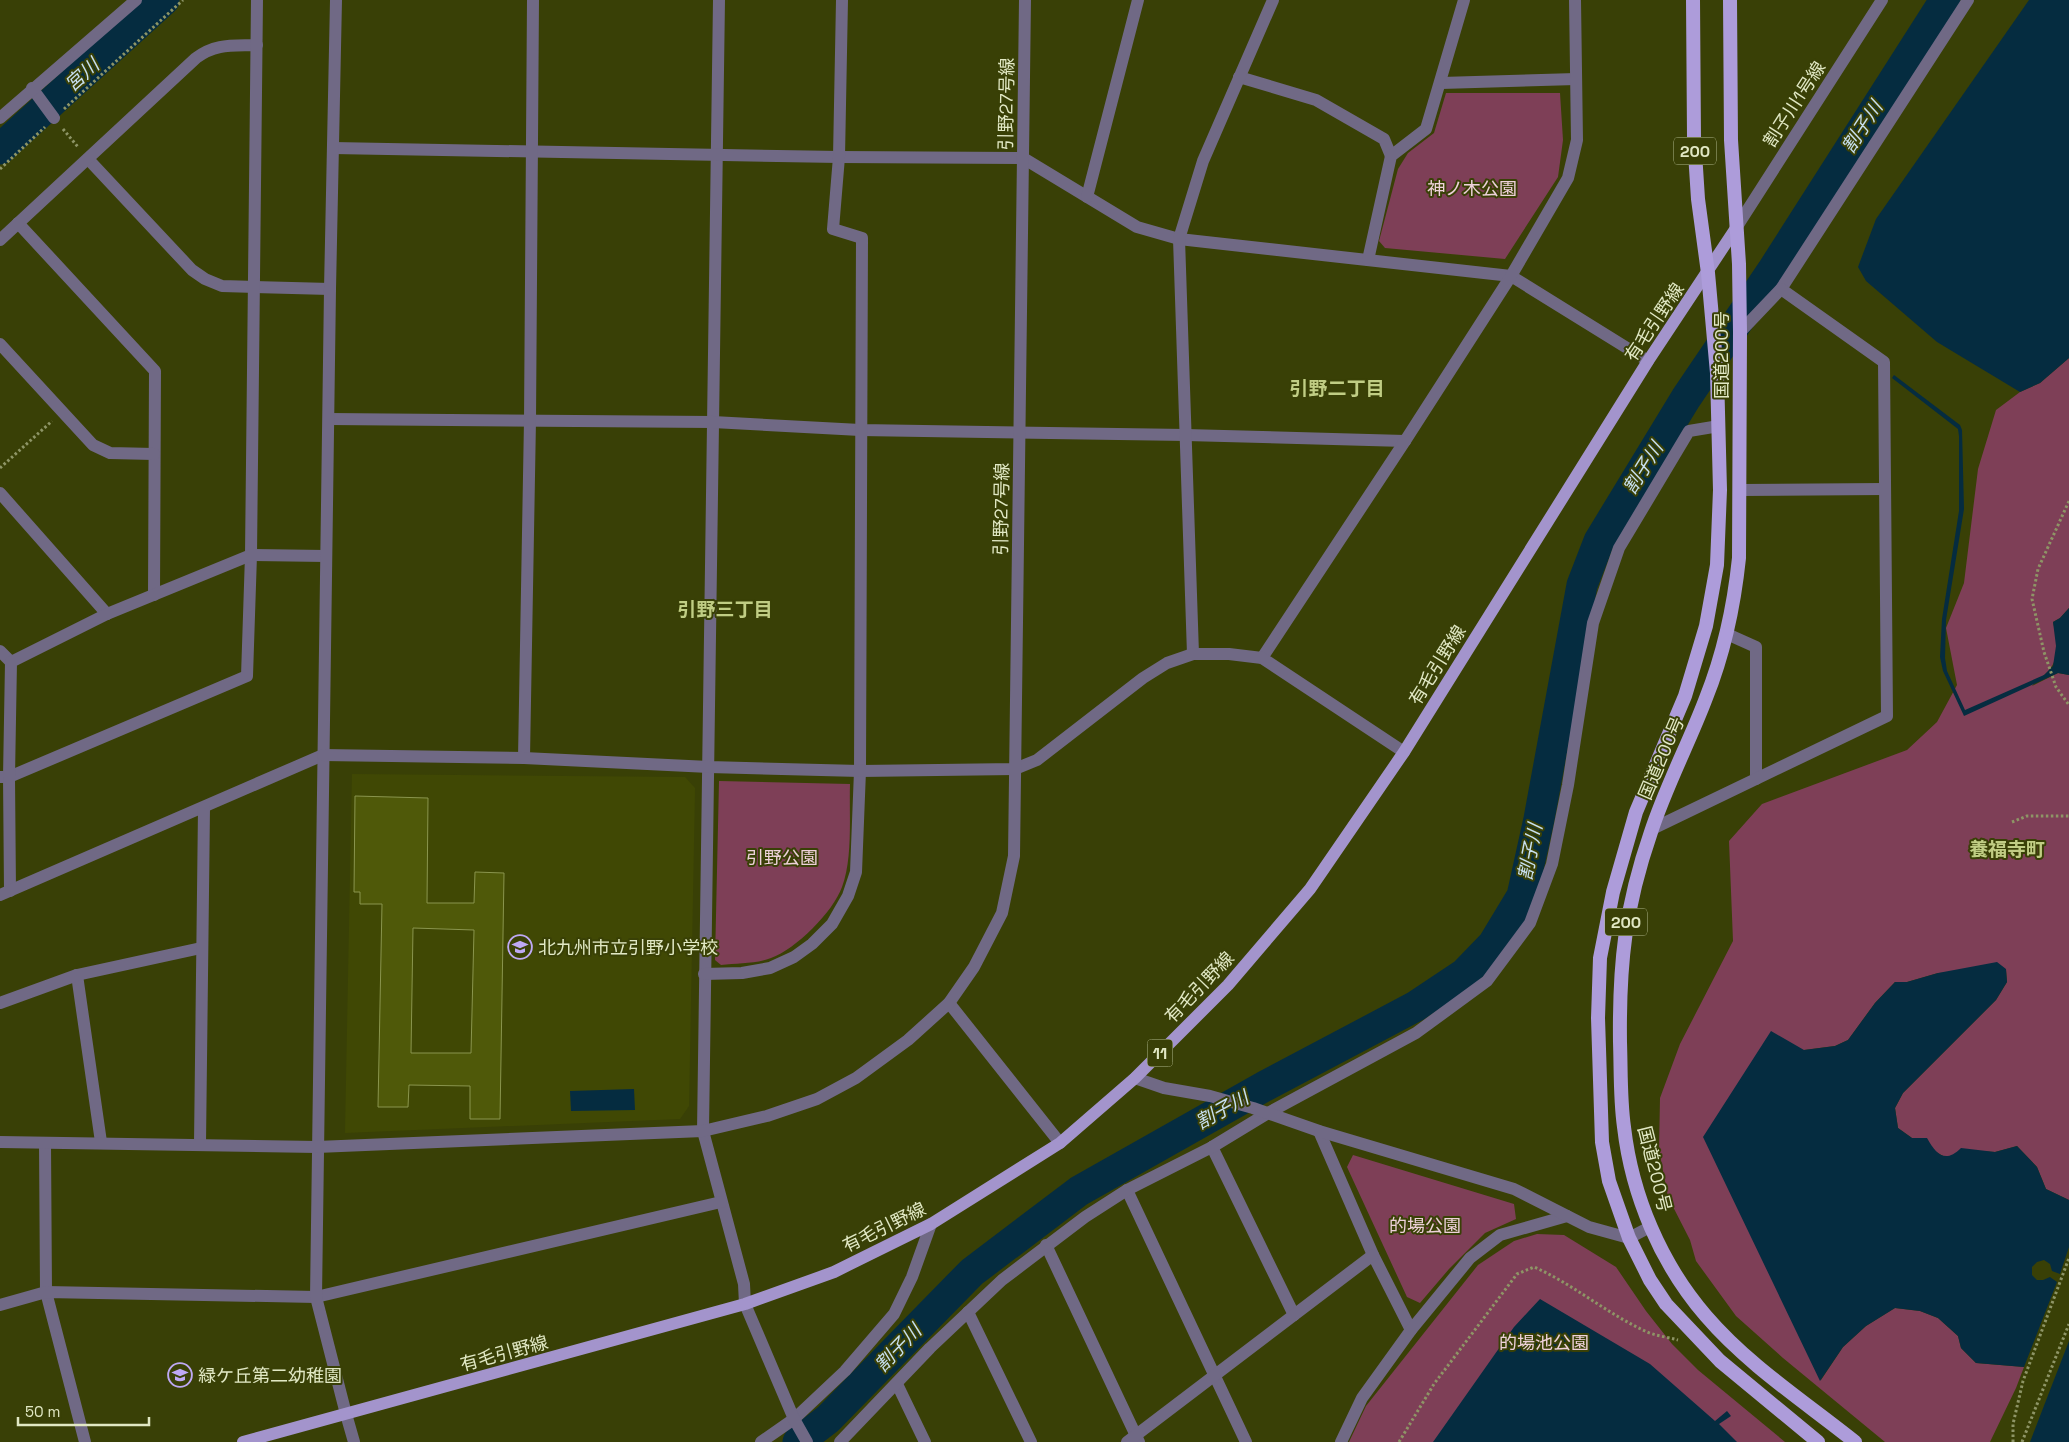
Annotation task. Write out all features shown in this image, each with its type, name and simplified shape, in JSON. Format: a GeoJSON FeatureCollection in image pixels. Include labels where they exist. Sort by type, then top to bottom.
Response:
{"type":"FeatureCollection","features":[{"type":"Feature","properties":{"kind":"highway","name":"国道200号"},"geometry":{"type":"LineString","coordinates":[[1693,0],[1694,137],[1700,220],[1708,273],[1717,373],[1720,490],[1717,565],[1706,626],[1685,696],[1636,812],[1613,892],[1600,958],[1598,1018],[1602,1142],[1609,1181],[1629,1238],[1650,1280],[1666,1304],[1720,1361],[1818,1442]]}},
{"type":"Feature","properties":{"kind":"highway","name":"国道200号"},"geometry":{"type":"LineString","coordinates":[[1730,0],[1731,140],[1739,264],[1740,332],[1741,490],[1736,592],[1727,634],[1706,698],[1641,859],[1627,917],[1621,958],[1621,1096],[1624,1127],[1636,1186],[1650,1227],[1686,1290],[1707,1317],[1758,1365],[1855,1442]]}},
{"type":"Feature","properties":{"kind":"main road","name":"有毛引野線"},"geometry":{"type":"LineString","coordinates":[[243,1442],[745,1304],[834,1272],[931,1224],[1060,1143],[1135,1078],[1228,985],[1310,889],[1404,752],[1648,361],[1736,228]]}},
{"type":"Feature","properties":{"kind":"street"},"geometry":{"type":"LineString","coordinates":[[0,118],[32,88],[136,0]]}},
{"type":"Feature","properties":{"kind":"street"},"geometry":{"type":"LineString","coordinates":[[4,777],[247,676],[251,555],[257,0]]}},
{"type":"Feature","properties":{"kind":"street"},"geometry":{"type":"LineString","coordinates":[[336,0],[330,289],[316,1297],[354,1442]]}},
{"type":"Feature","properties":{"kind":"street"},"geometry":{"type":"LineString","coordinates":[[524,758],[530,420],[533,0]]}},
{"type":"Feature","properties":{"kind":"street"},"geometry":{"type":"LineString","coordinates":[[719,0],[703,1131],[720,1202],[744,1284],[745,1304],[794,1419],[807,1442]]}},
{"type":"Feature","properties":{"kind":"street"},"geometry":{"type":"LineString","coordinates":[[704,974],[742,973],[770,968],[794,957],[812,944],[832,924],[848,896],[856,872],[860,771],[862,238],[833,229],[839,158],[842,0]]}},
{"type":"Feature","properties":{"kind":"street","name":"引野27号線"},"geometry":{"type":"LineString","coordinates":[[0,1142],[101,1142],[317,1147],[703,1131],[767,1116],[817,1099],[856,1078],[900,1046],[949,1003],[974,967],[1002,913],[1014,856],[1025,0]]}},
{"type":"Feature","properties":{"kind":"street"},"geometry":{"type":"LineString","coordinates":[[1088,197],[1138,0]]}},
{"type":"Feature","properties":{"kind":"street"},"geometry":{"type":"LineString","coordinates":[[1193,654],[1179,239],[1203,161],[1273,0]]}},
{"type":"Feature","properties":{"kind":"street"},"geometry":{"type":"LineString","coordinates":[[1392,156],[1426,129],[1464,0]]}},
{"type":"Feature","properties":{"kind":"street"},"geometry":{"type":"LineString","coordinates":[[1262,658],[1511,276],[1568,178],[1577,140],[1575,0]]}},
{"type":"Feature","properties":{"kind":"street","name":"割子川1号線"},"geometry":{"type":"LineString","coordinates":[[1736,228],[1882,0]]}},
{"type":"Feature","properties":{"kind":"street"},"geometry":{"type":"LineString","coordinates":[[1740,332],[1781,289],[1968,0]]}},
{"type":"Feature","properties":{"kind":"street"},"geometry":{"type":"LineString","coordinates":[[0,240],[207,50],[225,46],[257,46]]}},
{"type":"Feature","properties":{"kind":"street"},"geometry":{"type":"LineString","coordinates":[[1239,77],[1316,100],[1384,139],[1392,156],[1368,260]]}},
{"type":"Feature","properties":{"kind":"street"},"geometry":{"type":"LineString","coordinates":[[1441,83],[1576,79]]}},
{"type":"Feature","properties":{"kind":"street"},"geometry":{"type":"LineString","coordinates":[[32,88],[54,118]]}},
{"type":"Feature","properties":{"kind":"street"},"geometry":{"type":"LineString","coordinates":[[333,148],[716,154],[839,158],[1022,158],[1137,227],[1179,239],[1511,276],[1648,361]]}},
{"type":"Feature","properties":{"kind":"street"},"geometry":{"type":"LineString","coordinates":[[88,159],[192,270],[205,279],[222,286],[330,289]]}},
{"type":"Feature","properties":{"kind":"street"},"geometry":{"type":"LineString","coordinates":[[18,223],[155,371],[154,595]]}},
{"type":"Feature","properties":{"kind":"street"},"geometry":{"type":"LineString","coordinates":[[1652,829],[1887,716],[1884,362],[1781,289]]}},
{"type":"Feature","properties":{"kind":"street"},"geometry":{"type":"LineString","coordinates":[[0,344],[93,445],[110,453],[154,454]]}},
{"type":"Feature","properties":{"kind":"street"},"geometry":{"type":"LineString","coordinates":[[329,419],[714,422],[860,430],[1186,435],[1405,441]]}},
{"type":"Feature","properties":{"kind":"street"},"geometry":{"type":"LineString","coordinates":[[840,1442],[930,1348],[1002,1280],[1085,1218],[1127,1190],[1212,1147],[1268,1113],[1416,1033],[1487,981],[1530,922],[1552,864],[1568,785],[1593,623],[1619,548],[1689,431],[1719,426]]}},
{"type":"Feature","properties":{"kind":"street"},"geometry":{"type":"LineString","coordinates":[[1741,490],[1884,489]]}},
{"type":"Feature","properties":{"kind":"street"},"geometry":{"type":"LineString","coordinates":[[0,493],[107,614]]}},
{"type":"Feature","properties":{"kind":"street"},"geometry":{"type":"LineString","coordinates":[[10,662],[107,614],[251,555],[326,556]]}},
{"type":"Feature","properties":{"kind":"street"},"geometry":{"type":"LineString","coordinates":[[1727,634],[1756,647],[1756,779]]}},
{"type":"Feature","properties":{"kind":"street"},"geometry":{"type":"LineString","coordinates":[[0,650],[10,662],[4,777],[5,893],[323,755],[524,758],[709,767],[860,771],[1015,769],[1037,760],[1143,678],[1167,663],[1193,654],[1229,654],[1262,658],[1404,752]]}},
{"type":"Feature","properties":{"kind":"street"},"geometry":{"type":"LineString","coordinates":[[200,1144],[204,808]]}},
{"type":"Feature","properties":{"kind":"street"},"geometry":{"type":"LineString","coordinates":[[0,1002],[77,975],[201,948]]}},
{"type":"Feature","properties":{"kind":"street"},"geometry":{"type":"LineString","coordinates":[[77,975],[101,1142]]}},
{"type":"Feature","properties":{"kind":"street"},"geometry":{"type":"LineString","coordinates":[[949,1003],[1060,1143]]}},
{"type":"Feature","properties":{"kind":"street"},"geometry":{"type":"LineString","coordinates":[[1135,1078],[1164,1088],[1210,1096],[1253,1108],[1319,1131],[1514,1190],[1589,1228],[1629,1238],[1650,1227]]}},
{"type":"Feature","properties":{"kind":"street"},"geometry":{"type":"LineString","coordinates":[[1319,1131],[1374,1255],[1411,1330]]}},
{"type":"Feature","properties":{"kind":"street"},"geometry":{"type":"LineString","coordinates":[[45,1143],[46,1292],[85,1442]]}},
{"type":"Feature","properties":{"kind":"street"},"geometry":{"type":"LineString","coordinates":[[1212,1147],[1294,1315]]}},
{"type":"Feature","properties":{"kind":"street"},"geometry":{"type":"LineString","coordinates":[[1127,1190],[1246,1442]]}},
{"type":"Feature","properties":{"kind":"street"},"geometry":{"type":"LineString","coordinates":[[0,1305],[46,1292],[316,1297],[720,1202]]}},
{"type":"Feature","properties":{"kind":"street"},"geometry":{"type":"LineString","coordinates":[[1341,1442],[1362,1398],[1411,1330],[1470,1258],[1500,1235],[1567,1216]]}},
{"type":"Feature","properties":{"kind":"street"},"geometry":{"type":"LineString","coordinates":[[761,1442],[794,1419],[845,1371],[894,1314],[912,1277],[931,1224]]}},
{"type":"Feature","properties":{"kind":"street"},"geometry":{"type":"LineString","coordinates":[[1046,1246],[1134,1440],[1214,1376],[1374,1255]]}},
{"type":"Feature","properties":{"kind":"street"},"geometry":{"type":"LineString","coordinates":[[968,1312],[1031,1442]]}},
{"type":"Feature","properties":{"kind":"street"},"geometry":{"type":"LineString","coordinates":[[896,1384],[925,1442]]}},
{"type":"Feature","properties":{"kind":"path"},"geometry":{"type":"LineString","coordinates":[[0,169],[183,0]]}},
{"type":"Feature","properties":{"kind":"path"},"geometry":{"type":"LineString","coordinates":[[54,118],[88,159]]}},
{"type":"Feature","properties":{"kind":"path"},"geometry":{"type":"LineString","coordinates":[[0,468],[63,411]]}},
{"type":"Feature","properties":{"kind":"path"},"geometry":{"type":"LineString","coordinates":[[2069,501],[2038,569],[2032,599],[2044,652],[2056,687],[2069,705]]}},
{"type":"Feature","properties":{"kind":"path"},"geometry":{"type":"LineString","coordinates":[[2012,822],[2026,816],[2069,816]]}},
{"type":"Feature","properties":{"kind":"path"},"geometry":{"type":"LineString","coordinates":[[2013,1442],[2013,1424],[2023,1381],[2069,1258]]}},
{"type":"Feature","properties":{"kind":"path"},"geometry":{"type":"LineString","coordinates":[[1399,1442],[1434,1384],[1517,1274],[1534,1267],[1550,1274],[1618,1317],[1647,1332],[1707,1347]]}},
{"type":"Feature","properties":{"kind":"path"},"geometry":{"type":"LineString","coordinates":[[2022,1442],[2069,1324]]}},
{"type":"Feature","properties":{"kind":"shaded area","name":"北九州市立引野小学校"},"geometry":{"type":"Polygon","coordinates":[[[352,774],[685,777],[695,788],[689,1106],[680,1119],[345,1133],[352,774]]]}},
{"type":"Feature","properties":{"kind":"green space","name":"神ノ木公園"},"geometry":{"type":"Polygon","coordinates":[[[1446,93],[1560,93],[1563,140],[1558,177],[1505,259],[1385,248],[1379,241],[1398,169],[1408,153],[1434,133],[1446,93]]]}},
{"type":"Feature","properties":{"kind":"green space"},"geometry":{"type":"Polygon","coordinates":[[[2069,358],[2069,608],[2060,618],[2053,622],[2057,644],[2056,656],[2052,666],[2032,686],[2058,673],[2069,675],[2069,1200],[2046,1189],[2037,1167],[2017,1146],[1995,1152],[1978,1151],[1945,1157],[1934,1151],[1926,1138],[1912,1138],[1898,1128],[1895,1108],[1903,1093],[1996,1000],[2007,982],[2006,970],[1938,973],[1907,982],[1895,982],[1875,1003],[1848,1040],[1835,1046],[1804,1050],[1821,1380],[1843,1347],[1866,1326],[1895,1308],[1920,1311],[1938,1318],[1958,1336],[1961,1348],[1976,1363],[2024,1367],[1990,1442],[1885,1442],[1783,1358],[1736,1316],[1696,1261],[1690,1240],[1668,1197],[1659,1150],[1660,1098],[1680,1044],[1733,941],[1729,841],[1762,804],[1907,750],[1937,722],[1957,685],[1946,628],[1964,583],[1978,469],[1996,410],[2020,392],[2040,383],[2069,358]]]}},
{"type":"Feature","properties":{"kind":"green space","name":"引野公園"},"geometry":{"type":"Polygon","coordinates":[[[719,781],[850,784],[848,863],[842,887],[831,907],[802,938],[781,953],[765,960],[721,965],[715,960],[719,781]]]}},
{"type":"Feature","properties":{"kind":"green space","name":"的場公園"},"geometry":{"type":"Polygon","coordinates":[[[1353,1155],[1514,1204],[1516,1219],[1485,1233],[1449,1269],[1420,1303],[1407,1297],[1347,1167],[1353,1155]]]}},
{"type":"Feature","properties":{"kind":"green space","name":"的場池公園"},"geometry":{"type":"Polygon","coordinates":[[[1537,1234],[1564,1235],[1616,1267],[1646,1311],[1672,1344],[1698,1370],[1785,1442],[1349,1442],[1366,1406],[1478,1265],[1514,1241],[1537,1234]]]}},
{"type":"Feature","properties":{"kind":"water"},"geometry":{"type":"Polygon","coordinates":[[[2029,0],[2069,0],[2069,358],[2040,383],[2020,392],[1937,342],[1866,281],[1858,267],[1876,219],[2029,0]]]}},
{"type":"Feature","properties":{"kind":"water"},"geometry":{"type":"Polygon","coordinates":[[[1894,375],[1960,425],[1962,430],[1964,509],[1946,620],[1945,658],[1947,671],[1965,710],[2044,675],[2053,666],[2056,646],[2053,622],[2060,618],[2069,608],[2069,675],[2058,673],[1964,716],[1943,671],[1940,657],[1942,619],[1959,511],[1958,429],[1892,378],[1894,375]]]}},
{"type":"Feature","properties":{"kind":"water"},"geometry":{"type":"Polygon","coordinates":[[[1997,962],[2006,969],[2007,982],[1996,1000],[1903,1093],[1895,1108],[1898,1128],[1912,1138],[1927,1138],[1934,1149],[1941,1155],[1950,1155],[1961,1148],[1995,1152],[2017,1146],[2037,1167],[2046,1189],[2069,1200],[2069,1247],[2060,1274],[2052,1271],[2050,1264],[2044,1260],[2037,1262],[2032,1267],[2032,1275],[2037,1280],[2050,1277],[2057,1282],[2024,1367],[1976,1363],[1961,1348],[1958,1336],[1938,1318],[1920,1311],[1895,1308],[1866,1326],[1843,1347],[1820,1381],[1703,1137],[1771,1031],[1804,1050],[1835,1046],[1848,1040],[1875,1003],[1895,982],[1907,982],[1938,973],[1997,962]]]}},
{"type":"Feature","properties":{"kind":"water"},"geometry":{"type":"Polygon","coordinates":[[[634,1089],[635,1110],[571,1111],[570,1091],[634,1089]]]}},
{"type":"Feature","properties":{"kind":"water"},"geometry":{"type":"Polygon","coordinates":[[[1540,1299],[1650,1364],[1715,1421],[1727,1411],[1731,1416],[1719,1424],[1737,1442],[1433,1442],[1514,1327],[1540,1299]]]}},
{"type":"Feature","properties":{"kind":"water"},"geometry":{"type":"Polygon","coordinates":[[[2069,1341],[2069,1442],[2030,1442],[2069,1341]]]}},
{"type":"Feature","properties":{"kind":"building"},"geometry":{"type":"Polygon","coordinates":[[[355,796],[428,798],[427,903],[474,903],[475,872],[504,873],[500,1119],[470,1119],[470,1086],[409,1085],[408,1107],[378,1107],[382,904],[360,904],[360,892],[354,892],[355,796]],[[413,928],[411,1053],[471,1053],[474,930],[413,928]]]}},
{"type":"Feature","properties":{"kind":"waterway","name":"宮川"},"geometry":{"type":"LineString","coordinates":[[0,149],[164,0]]}},
{"type":"Feature","properties":{"kind":"waterway","name":"割子川"},"geometry":{"type":"LineString","coordinates":[[798,1442],[828,1419],[972,1272],[1079,1191],[1265,1086],[1416,1006],[1464,974],[1493,944],[1522,896],[1539,819],[1582,585],[1599,541],[1686,398],[1772,271],[1945,0]]}},
{"type":"Feature","properties":{"kind":"place","name":"北九州市立引野小学校"},"geometry":{"type":"Point","coordinates":[520,947]}},
{"type":"Feature","properties":{"kind":"place","name":"緑ケ丘第二幼稚園"},"geometry":{"type":"Point","coordinates":[180,1375]}},
{"type":"Feature","properties":{"kind":"district","name":"引野二丁目"},"geometry":{"type":"Point","coordinates":[1337,388]}},
{"type":"Feature","properties":{"kind":"district","name":"引野三丁目"},"geometry":{"type":"Point","coordinates":[725,609]}},
{"type":"Feature","properties":{"kind":"district","name":"養福寺町"},"geometry":{"type":"Point","coordinates":[2007,849]}}]}
